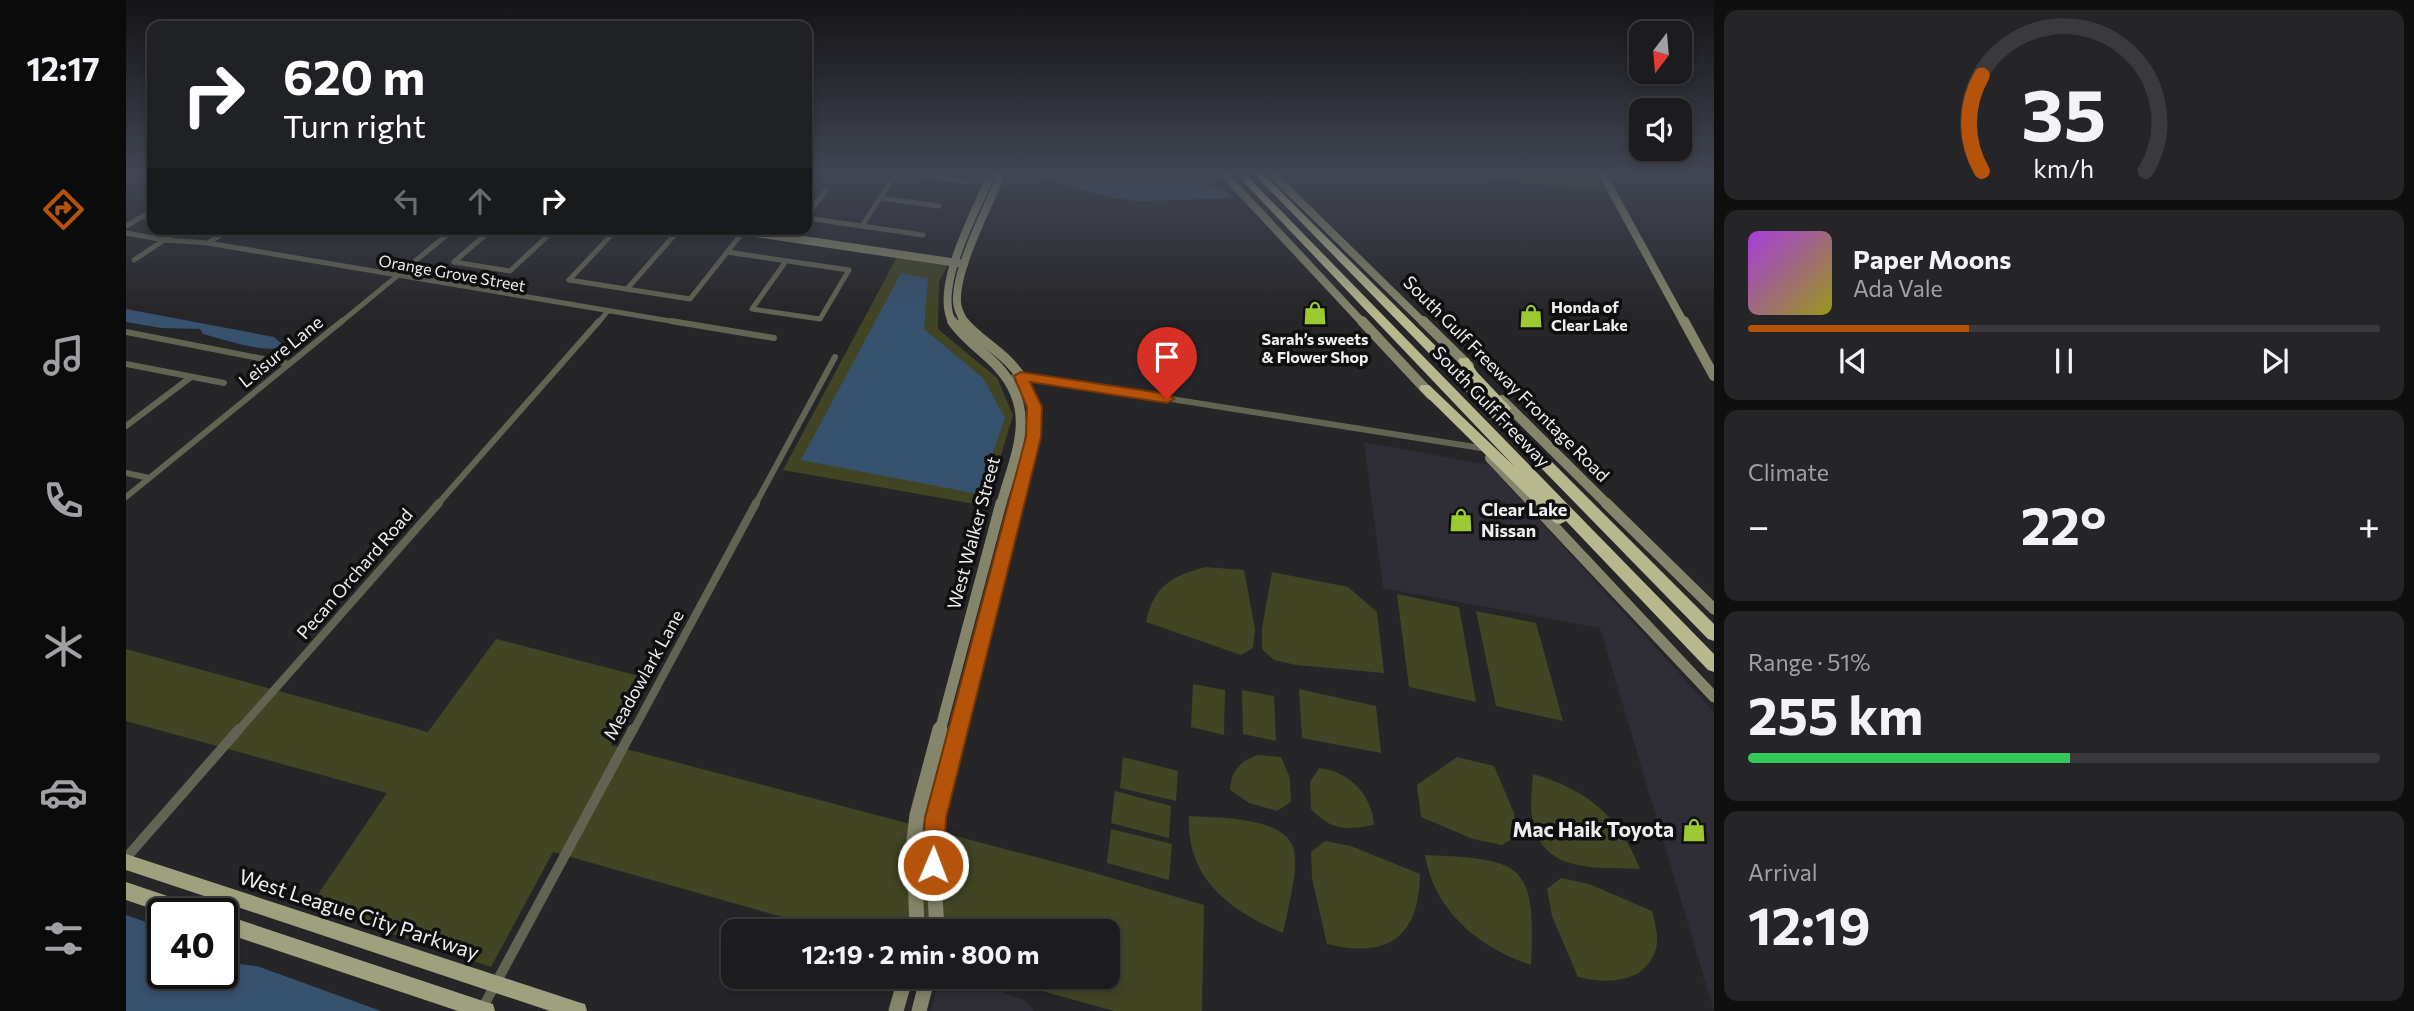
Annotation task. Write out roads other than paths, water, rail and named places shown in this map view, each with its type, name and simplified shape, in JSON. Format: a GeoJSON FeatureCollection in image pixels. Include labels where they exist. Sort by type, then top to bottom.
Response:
{"type":"FeatureCollection","features":[{"type":"Feature","properties":{"kind":"highway","name":"South Gulf Freeway"},"geometry":{"type":"LineString","coordinates":[[1287,222],[1714,665]]}},
{"type":"Feature","properties":{"kind":"highway","name":"South Gulf Freeway"},"geometry":{"type":"LineString","coordinates":[[1306,222],[1714,634]]}},
{"type":"Feature","properties":{"kind":"highway"},"geometry":{"type":"LineString","coordinates":[[1464,361],[1472,374],[1714,627]]}},
{"type":"Feature","properties":{"kind":"highway"},"geometry":{"type":"LineString","coordinates":[[1425,388],[1597,553],[1680,639],[1714,665]]}},
{"type":"Feature","properties":{"kind":"main road","name":"West League City Parkway"},"geometry":{"type":"LineString","coordinates":[[126,860],[578,1011]]}},
{"type":"Feature","properties":{"kind":"main road"},"geometry":{"type":"LineString","coordinates":[[126,891],[147,898]]}},
{"type":"Feature","properties":{"kind":"main road"},"geometry":{"type":"LineString","coordinates":[[238,928],[484,1010]]}},
{"type":"Feature","properties":{"kind":"street"},"geometry":{"type":"LineString","coordinates":[[839,222],[923,235]]}},
{"type":"Feature","properties":{"kind":"street"},"geometry":{"type":"LineString","coordinates":[[862,226],[864,222]]}},
{"type":"Feature","properties":{"kind":"street","name":"West Walker Street"},"geometry":{"type":"LineString","coordinates":[[936,919],[932,841],[935,818],[1034,437],[1035,407],[1015,377],[962,335],[951,321],[946,301],[978,222]]}},
{"type":"Feature","properties":{"kind":"street"},"geometry":{"type":"LineString","coordinates":[[1269,222],[1714,697]]}},
{"type":"Feature","properties":{"kind":"street","name":"South Gulf Freeway Frontage Road"},"geometry":{"type":"LineString","coordinates":[[1321,222],[1714,609]]}},
{"type":"Feature","properties":{"kind":"street"},"geometry":{"type":"LineString","coordinates":[[1629,222],[1714,376]]}},
{"type":"Feature","properties":{"kind":"street","name":"Orange Grove Street"},"geometry":{"type":"LineString","coordinates":[[126,233],[164,240],[208,243],[774,338]]}},
{"type":"Feature","properties":{"kind":"street"},"geometry":{"type":"LineString","coordinates":[[134,260],[172,235]]}},
{"type":"Feature","properties":{"kind":"street"},"geometry":{"type":"LineString","coordinates":[[208,243],[221,235]]}},
{"type":"Feature","properties":{"kind":"street","name":"Leisure Lane"},"geometry":{"type":"LineString","coordinates":[[126,497],[447,235]]}},
{"type":"Feature","properties":{"kind":"street"},"geometry":{"type":"LineString","coordinates":[[485,235],[454,262],[510,271],[549,235]]}},
{"type":"Feature","properties":{"kind":"street"},"geometry":{"type":"LineString","coordinates":[[610,235],[569,281],[690,299],[741,235]]}},
{"type":"Feature","properties":{"kind":"street"},"geometry":{"type":"LineString","coordinates":[[626,289],[674,235]]}},
{"type":"Feature","properties":{"kind":"street"},"geometry":{"type":"LineString","coordinates":[[772,235],[962,264]]}},
{"type":"Feature","properties":{"kind":"street"},"geometry":{"type":"LineString","coordinates":[[727,252],[849,270],[818,319],[752,309],[786,261]]}},
{"type":"Feature","properties":{"kind":"street","name":"Pecan Orchard Road"},"geometry":{"type":"LineString","coordinates":[[126,860],[607,312]]}},
{"type":"Feature","properties":{"kind":"street"},"geometry":{"type":"LineString","coordinates":[[126,332],[289,364]]}},
{"type":"Feature","properties":{"kind":"street","name":"Meadowlark Lane"},"geometry":{"type":"LineString","coordinates":[[484,1010],[494,984],[835,357]]}},
{"type":"Feature","properties":{"kind":"street"},"geometry":{"type":"LineString","coordinates":[[127,364],[224,383]]}},
{"type":"Feature","properties":{"kind":"street"},"geometry":{"type":"LineString","coordinates":[[126,426],[191,377]]}},
{"type":"Feature","properties":{"kind":"street"},"geometry":{"type":"LineString","coordinates":[[1015,377],[1481,448]]}},
{"type":"Feature","properties":{"kind":"street","name":"West Walker Street"},"geometry":{"type":"LineString","coordinates":[[917,919],[914,840],[917,815],[1021,435],[1022,408],[1015,377]]}},
{"type":"Feature","properties":{"kind":"street"},"geometry":{"type":"LineString","coordinates":[[126,473],[149,478]]}},
{"type":"Feature","properties":{"kind":"street"},"geometry":{"type":"LineString","coordinates":[[126,484],[139,487]]}},
{"type":"Feature","properties":{"kind":"street"},"geometry":{"type":"LineString","coordinates":[[897,1011],[903,989]]}},
{"type":"Feature","properties":{"kind":"street"},"geometry":{"type":"LineString","coordinates":[[919,1011],[925,989]]}},
{"type":"Feature","properties":{"kind":"water"},"geometry":{"type":"Polygon","coordinates":[[[901,273],[928,278],[924,329],[983,378],[1005,418],[978,494],[801,460],[901,273]]]}},
{"type":"Feature","properties":{"kind":"water"},"geometry":{"type":"Polygon","coordinates":[[[126,309],[274,337],[284,346],[268,349],[203,334],[200,329],[161,328],[126,322],[126,309]]]}},
{"type":"Feature","properties":{"kind":"water"},"geometry":{"type":"Polygon","coordinates":[[[126,915],[147,922],[147,989],[238,989],[238,964],[257,966],[381,1011],[126,1011],[126,915]]]}},
{"type":"Feature","properties":{"kind":"place","name":"Sarah’s sweets & Flower Shop"},"geometry":{"type":"Point","coordinates":[1315,313]}},
{"type":"Feature","properties":{"kind":"place","name":"Honda of Clear Lake"},"geometry":{"type":"Point","coordinates":[1531,316]}},
{"type":"Feature","properties":{"kind":"place","name":"Clear Lake Nissan"},"geometry":{"type":"Point","coordinates":[1461,520]}},
{"type":"Feature","properties":{"kind":"place","name":"Mac Haik Toyota"},"geometry":{"type":"Point","coordinates":[1694,830]}}]}
